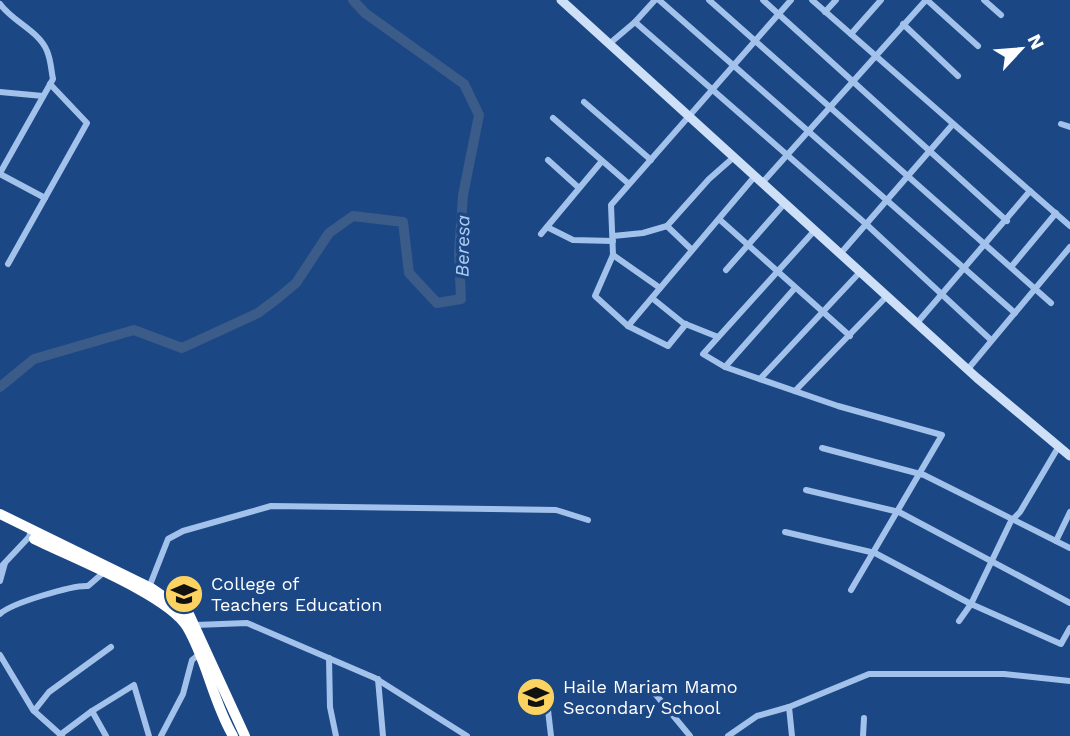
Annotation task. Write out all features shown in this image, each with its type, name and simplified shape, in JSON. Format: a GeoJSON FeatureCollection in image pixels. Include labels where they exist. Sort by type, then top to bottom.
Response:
{"type":"FeatureCollection","features":[{"type":"Feature","properties":{"kind":"highway"},"geometry":{"type":"LineString","coordinates":[[0,514],[103,573],[179,605],[196,625],[202,652],[233,736]]}},
{"type":"Feature","properties":{"kind":"highway"},"geometry":{"type":"LineString","coordinates":[[0,522],[30,533],[147,591],[181,618],[202,652],[245,736]]}},
{"type":"Feature","properties":{"kind":"street"},"geometry":{"type":"LineString","coordinates":[[561,0],[968,369],[1070,456]]}},
{"type":"Feature","properties":{"kind":"street"},"geometry":{"type":"LineString","coordinates":[[608,45],[657,0],[1014,313]]}},
{"type":"Feature","properties":{"kind":"street"},"geometry":{"type":"LineString","coordinates":[[709,0],[1051,303]]}},
{"type":"Feature","properties":{"kind":"street"},"geometry":{"type":"LineString","coordinates":[[763,0],[1007,221]]}},
{"type":"Feature","properties":{"kind":"street"},"geometry":{"type":"LineString","coordinates":[[685,324],[668,345],[628,326],[595,296],[613,256],[611,205],[791,0]]}},
{"type":"Feature","properties":{"kind":"street"},"geometry":{"type":"LineString","coordinates":[[812,0],[1070,226]]}},
{"type":"Feature","properties":{"kind":"street"},"geometry":{"type":"LineString","coordinates":[[825,12],[836,0]]}},
{"type":"Feature","properties":{"kind":"street"},"geometry":{"type":"LineString","coordinates":[[851,34],[881,0]]}},
{"type":"Feature","properties":{"kind":"street"},"geometry":{"type":"LineString","coordinates":[[628,326],[719,219],[786,156],[926,0],[978,46]]}},
{"type":"Feature","properties":{"kind":"street"},"geometry":{"type":"LineString","coordinates":[[984,0],[1001,15]]}},
{"type":"Feature","properties":{"kind":"street"},"geometry":{"type":"LineString","coordinates":[[0,4],[10,18],[34,34],[47,50],[53,79],[0,174],[45,198]]}},
{"type":"Feature","properties":{"kind":"street"},"geometry":{"type":"LineString","coordinates":[[635,22],[866,224],[991,340]]}},
{"type":"Feature","properties":{"kind":"street"},"geometry":{"type":"LineString","coordinates":[[904,24],[958,76]]}},
{"type":"Feature","properties":{"kind":"street"},"geometry":{"type":"LineString","coordinates":[[8,264],[87,123],[50,84]]}},
{"type":"Feature","properties":{"kind":"street"},"geometry":{"type":"LineString","coordinates":[[0,92],[43,96]]}},
{"type":"Feature","properties":{"kind":"street"},"geometry":{"type":"LineString","coordinates":[[584,102],[651,160]]}},
{"type":"Feature","properties":{"kind":"street"},"geometry":{"type":"LineString","coordinates":[[553,118],[629,184]]}},
{"type":"Feature","properties":{"kind":"street"},"geometry":{"type":"LineString","coordinates":[[841,253],[953,124]]}},
{"type":"Feature","properties":{"kind":"street"},"geometry":{"type":"LineString","coordinates":[[1061,124],[1070,127]]}},
{"type":"Feature","properties":{"kind":"street"},"geometry":{"type":"LineString","coordinates":[[547,227],[573,240],[613,239],[667,226],[709,179],[734,157]]}},
{"type":"Feature","properties":{"kind":"street"},"geometry":{"type":"LineString","coordinates":[[548,160],[579,188]]}},
{"type":"Feature","properties":{"kind":"street"},"geometry":{"type":"LineString","coordinates":[[541,234],[602,160]]}},
{"type":"Feature","properties":{"kind":"street"},"geometry":{"type":"LineString","coordinates":[[917,323],[1030,191]]}},
{"type":"Feature","properties":{"kind":"street"},"geometry":{"type":"LineString","coordinates":[[726,270],[785,203]]}},
{"type":"Feature","properties":{"kind":"street"},"geometry":{"type":"LineString","coordinates":[[1011,267],[1056,213]]}},
{"type":"Feature","properties":{"kind":"street"},"geometry":{"type":"LineString","coordinates":[[719,219],[850,336]]}},
{"type":"Feature","properties":{"kind":"street"},"geometry":{"type":"LineString","coordinates":[[667,226],[692,250]]}},
{"type":"Feature","properties":{"kind":"street"},"geometry":{"type":"LineString","coordinates":[[816,230],[703,354],[725,367],[795,391],[942,435],[851,590]]}},
{"type":"Feature","properties":{"kind":"street"},"geometry":{"type":"LineString","coordinates":[[968,369],[1070,247]]}},
{"type":"Feature","properties":{"kind":"street"},"geometry":{"type":"LineString","coordinates":[[613,256],[660,288]]}},
{"type":"Feature","properties":{"kind":"street"},"geometry":{"type":"LineString","coordinates":[[760,379],[860,271]]}},
{"type":"Feature","properties":{"kind":"street"},"geometry":{"type":"LineString","coordinates":[[725,367],[794,288]]}},
{"type":"Feature","properties":{"kind":"street"},"geometry":{"type":"LineString","coordinates":[[795,391],[887,296]]}},
{"type":"Feature","properties":{"kind":"street"},"geometry":{"type":"LineString","coordinates":[[652,298],[685,324],[718,337]]}},
{"type":"Feature","properties":{"kind":"street"},"geometry":{"type":"LineString","coordinates":[[959,621],[971,604],[1013,519],[1059,446]]}},
{"type":"Feature","properties":{"kind":"street"},"geometry":{"type":"LineString","coordinates":[[822,448],[921,474],[1070,548]]}},
{"type":"Feature","properties":{"kind":"street"},"geometry":{"type":"LineString","coordinates":[[806,490],[899,512],[1070,603]]}},
{"type":"Feature","properties":{"kind":"street"},"geometry":{"type":"LineString","coordinates":[[147,591],[168,539],[183,531],[271,506],[556,510],[588,520]]}},
{"type":"Feature","properties":{"kind":"street"},"geometry":{"type":"LineString","coordinates":[[1056,541],[1070,512]]}},
{"type":"Feature","properties":{"kind":"street"},"geometry":{"type":"LineString","coordinates":[[785,532],[875,553],[971,604],[1061,644],[1070,628]]}},
{"type":"Feature","properties":{"kind":"street"},"geometry":{"type":"LineString","coordinates":[[0,581],[2,565],[30,533]]}},
{"type":"Feature","properties":{"kind":"street"},"geometry":{"type":"LineString","coordinates":[[0,614],[9,605],[56,594],[74,585],[88,586],[103,573]]}},
{"type":"Feature","properties":{"kind":"street"},"geometry":{"type":"LineString","coordinates":[[196,625],[247,623],[378,679],[467,736]]}},
{"type":"Feature","properties":{"kind":"street"},"geometry":{"type":"LineString","coordinates":[[34,711],[49,692],[111,647]]}},
{"type":"Feature","properties":{"kind":"street"},"geometry":{"type":"LineString","coordinates":[[161,736],[184,694],[189,668],[202,652]]}},
{"type":"Feature","properties":{"kind":"street"},"geometry":{"type":"LineString","coordinates":[[0,655],[34,711],[61,735],[92,711],[134,685],[149,736]]}},
{"type":"Feature","properties":{"kind":"street"},"geometry":{"type":"LineString","coordinates":[[329,658],[330,707],[336,736]]}},
{"type":"Feature","properties":{"kind":"street"},"geometry":{"type":"LineString","coordinates":[[728,736],[757,716],[789,707],[869,674],[1004,674],[1070,681]]}},
{"type":"Feature","properties":{"kind":"street"},"geometry":{"type":"LineString","coordinates":[[378,679],[383,736]]}},
{"type":"Feature","properties":{"kind":"street"},"geometry":{"type":"LineString","coordinates":[[652,690],[690,736]]}},
{"type":"Feature","properties":{"kind":"street"},"geometry":{"type":"LineString","coordinates":[[789,707],[792,736]]}},
{"type":"Feature","properties":{"kind":"street"},"geometry":{"type":"LineString","coordinates":[[548,710],[551,736]]}},
{"type":"Feature","properties":{"kind":"street"},"geometry":{"type":"LineString","coordinates":[[92,711],[106,736]]}},
{"type":"Feature","properties":{"kind":"street"},"geometry":{"type":"LineString","coordinates":[[863,736],[864,718]]}},
{"type":"Feature","properties":{"kind":"street"},"geometry":{"type":"LineString","coordinates":[[450,736],[456,730]]}},
{"type":"Feature","properties":{"kind":"waterway","name":"Beresa"},"geometry":{"type":"LineString","coordinates":[[0,387],[34,359],[134,330],[182,348],[258,313],[296,283],[329,233],[353,216],[403,222],[409,273],[437,303],[461,299],[459,253],[463,195],[479,115],[464,84],[365,13],[353,0]]}},
{"type":"Feature","properties":{"kind":"place","name":"College of Teachers Education"},"geometry":{"type":"Point","coordinates":[184,594]}},
{"type":"Feature","properties":{"kind":"place","name":"Haile Mariam Mamo Secondary School"},"geometry":{"type":"Point","coordinates":[536,697]}}]}
